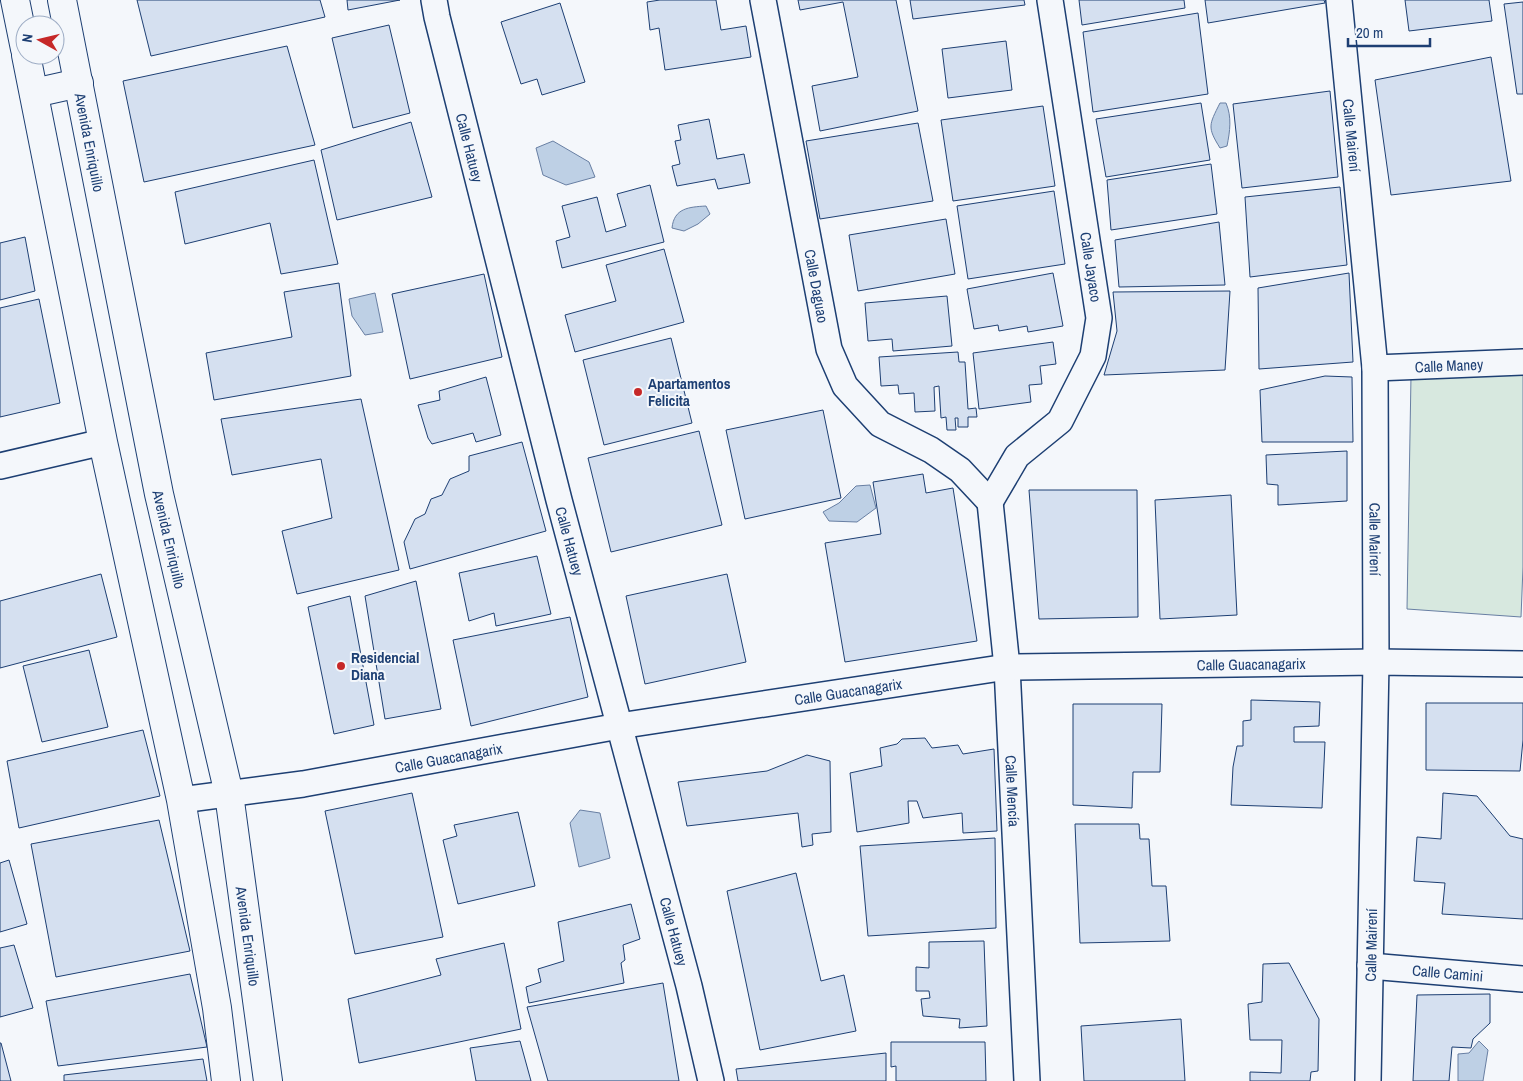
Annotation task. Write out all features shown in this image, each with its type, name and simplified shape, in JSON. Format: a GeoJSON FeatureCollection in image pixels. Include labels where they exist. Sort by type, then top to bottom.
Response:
{"type":"FeatureCollection","features":[{"type":"Feature","properties":{"kind":"main road"},"geometry":{"type":"LineString","coordinates":[[15,0],[18,15]]}},
{"type":"Feature","properties":{"kind":"main road","name":"Avenida Enriquillo"},"geometry":{"type":"LineString","coordinates":[[62,0],[159,494],[229,794],[268,1081]]}},
{"type":"Feature","properties":{"kind":"main road"},"geometry":{"type":"LineString","coordinates":[[28,65],[103,442],[181,800],[217,1008],[226,1081]]}},
{"type":"Feature","properties":{"kind":"main road"},"geometry":{"type":"LineString","coordinates":[[34,92],[79,83]]}},
{"type":"Feature","properties":{"kind":"street","name":"Calle Hatuey"},"geometry":{"type":"LineString","coordinates":[[434,0],[557,491],[689,986],[711,1081]]}},
{"type":"Feature","properties":{"kind":"street","name":"Calle Daguao"},"geometry":{"type":"LineString","coordinates":[[763,0],[829,349],[845,386],[880,424],[931,450],[960,470],[990,502]]}},
{"type":"Feature","properties":{"kind":"street","name":"Calle Jayaco"},"geometry":{"type":"LineString","coordinates":[[990,502],[1017,456],[1060,421],[1093,356],[1099,318],[1050,0]]}},
{"type":"Feature","properties":{"kind":"street","name":"Calle Mairení"},"geometry":{"type":"LineString","coordinates":[[1339,0],[1375,368],[1376,662],[1368,1081]]}},
{"type":"Feature","properties":{"kind":"street","name":"Calle Maney"},"geometry":{"type":"LineString","coordinates":[[1375,368],[1523,362]]}},
{"type":"Feature","properties":{"kind":"street"},"geometry":{"type":"LineString","coordinates":[[0,466],[103,442]]}},
{"type":"Feature","properties":{"kind":"street","name":"Calle Mencía"},"geometry":{"type":"LineString","coordinates":[[990,502],[1007,667],[1027,1081]]}},
{"type":"Feature","properties":{"kind":"street","name":"Calle Guacanagarix"},"geometry":{"type":"LineString","coordinates":[[181,800],[304,784],[619,726],[1007,667],[1376,662],[1523,664]]}},
{"type":"Feature","properties":{"kind":"street","name":"Calle Camini"},"geometry":{"type":"LineString","coordinates":[[1370,966],[1523,979]]}},
{"type":"Feature","properties":{"kind":"shaded area"},"geometry":{"type":"Polygon","coordinates":[[[1523,375],[1523,567],[1521,617],[1407,609],[1411,376],[1523,375]]]}},
{"type":"Feature","properties":{"kind":"water"},"geometry":{"type":"Polygon","coordinates":[[[1220,103],[1226,103],[1230,124],[1227,146],[1220,148],[1213,135],[1211,126],[1220,103]]]}},
{"type":"Feature","properties":{"kind":"water"},"geometry":{"type":"Polygon","coordinates":[[[553,141],[589,162],[595,177],[566,185],[543,175],[536,148],[553,141]]]}},
{"type":"Feature","properties":{"kind":"water"},"geometry":{"type":"Polygon","coordinates":[[[706,206],[710,214],[698,224],[684,231],[672,228],[676,216],[683,210],[706,206]]]}},
{"type":"Feature","properties":{"kind":"water"},"geometry":{"type":"Polygon","coordinates":[[[375,293],[383,332],[365,335],[352,316],[349,299],[375,293]]]}},
{"type":"Feature","properties":{"kind":"water"},"geometry":{"type":"Polygon","coordinates":[[[870,485],[876,508],[857,522],[829,521],[823,512],[839,503],[856,486],[870,485]]]}},
{"type":"Feature","properties":{"kind":"water"},"geometry":{"type":"Polygon","coordinates":[[[580,810],[600,813],[610,858],[579,867],[570,823],[580,810]]]}},
{"type":"Feature","properties":{"kind":"water"},"geometry":{"type":"Polygon","coordinates":[[[1479,1041],[1488,1050],[1483,1081],[1458,1081],[1458,1054],[1469,1053],[1479,1041]]]}},
{"type":"Feature","properties":{"kind":"building"},"geometry":{"type":"Polygon","coordinates":[[[137,0],[320,0],[325,17],[151,56],[137,0]]]}},
{"type":"Feature","properties":{"kind":"building"},"geometry":{"type":"Polygon","coordinates":[[[347,0],[400,0],[348,10],[347,0]]]}},
{"type":"Feature","properties":{"kind":"building"},"geometry":{"type":"Polygon","coordinates":[[[660,0],[716,0],[721,30],[746,26],[751,57],[665,70],[659,28],[650,30],[647,2],[660,0]]]}},
{"type":"Feature","properties":{"kind":"building"},"geometry":{"type":"Polygon","coordinates":[[[798,0],[896,0],[918,111],[820,131],[812,86],[858,77],[843,2],[800,10],[798,0]]]}},
{"type":"Feature","properties":{"kind":"building"},"geometry":{"type":"Polygon","coordinates":[[[910,0],[1024,0],[1025,5],[913,19],[910,0]]]}},
{"type":"Feature","properties":{"kind":"building"},"geometry":{"type":"Polygon","coordinates":[[[1079,0],[1184,0],[1185,8],[1082,25],[1079,0]]]}},
{"type":"Feature","properties":{"kind":"building"},"geometry":{"type":"Polygon","coordinates":[[[1205,0],[1324,0],[1325,3],[1208,23],[1205,0]]]}},
{"type":"Feature","properties":{"kind":"building"},"geometry":{"type":"Polygon","coordinates":[[[1405,0],[1489,0],[1492,21],[1409,31],[1405,0]]]}},
{"type":"Feature","properties":{"kind":"building"},"geometry":{"type":"Polygon","coordinates":[[[1523,2],[1523,94],[1517,94],[1504,4],[1523,2]]]}},
{"type":"Feature","properties":{"kind":"building"},"geometry":{"type":"Polygon","coordinates":[[[560,3],[585,82],[542,95],[537,79],[521,84],[501,22],[560,3]]]}},
{"type":"Feature","properties":{"kind":"building"},"geometry":{"type":"Polygon","coordinates":[[[1198,13],[1208,94],[1093,112],[1083,32],[1198,13]]]}},
{"type":"Feature","properties":{"kind":"building"},"geometry":{"type":"Polygon","coordinates":[[[389,25],[410,113],[353,128],[332,38],[389,25]]]}},
{"type":"Feature","properties":{"kind":"building"},"geometry":{"type":"Polygon","coordinates":[[[1006,41],[1012,90],[948,98],[942,49],[1006,41]]]}},
{"type":"Feature","properties":{"kind":"building"},"geometry":{"type":"Polygon","coordinates":[[[287,46],[315,145],[144,182],[123,81],[287,46]]]}},
{"type":"Feature","properties":{"kind":"building"},"geometry":{"type":"Polygon","coordinates":[[[1491,57],[1511,181],[1391,195],[1375,80],[1491,57]]]}},
{"type":"Feature","properties":{"kind":"building"},"geometry":{"type":"Polygon","coordinates":[[[1330,91],[1338,177],[1242,188],[1233,104],[1330,91]]]}},
{"type":"Feature","properties":{"kind":"building"},"geometry":{"type":"Polygon","coordinates":[[[1201,103],[1210,160],[1106,177],[1096,119],[1201,103]]]}},
{"type":"Feature","properties":{"kind":"building"},"geometry":{"type":"Polygon","coordinates":[[[1043,106],[1055,186],[953,201],[941,120],[1043,106]]]}},
{"type":"Feature","properties":{"kind":"building"},"geometry":{"type":"Polygon","coordinates":[[[709,119],[717,159],[744,154],[750,183],[718,189],[715,179],[677,186],[672,166],[680,164],[675,141],[681,140],[678,125],[709,119]]]}},
{"type":"Feature","properties":{"kind":"building"},"geometry":{"type":"Polygon","coordinates":[[[411,122],[432,197],[337,220],[321,150],[411,122]]]}},
{"type":"Feature","properties":{"kind":"building"},"geometry":{"type":"Polygon","coordinates":[[[918,123],[933,201],[820,219],[806,141],[918,123]]]}},
{"type":"Feature","properties":{"kind":"building"},"geometry":{"type":"Polygon","coordinates":[[[314,160],[338,264],[281,274],[270,223],[185,244],[175,192],[314,160]]]}},
{"type":"Feature","properties":{"kind":"building"},"geometry":{"type":"Polygon","coordinates":[[[1211,164],[1217,214],[1111,230],[1107,180],[1211,164]]]}},
{"type":"Feature","properties":{"kind":"building"},"geometry":{"type":"Polygon","coordinates":[[[650,185],[664,242],[562,268],[556,241],[570,237],[562,206],[597,197],[606,232],[626,226],[617,194],[650,185]]]}},
{"type":"Feature","properties":{"kind":"building"},"geometry":{"type":"Polygon","coordinates":[[[1340,187],[1347,265],[1250,277],[1245,197],[1340,187]]]}},
{"type":"Feature","properties":{"kind":"building"},"geometry":{"type":"Polygon","coordinates":[[[1054,191],[1065,264],[968,279],[957,206],[1054,191]]]}},
{"type":"Feature","properties":{"kind":"building"},"geometry":{"type":"Polygon","coordinates":[[[946,219],[955,274],[858,291],[849,235],[946,219]]]}},
{"type":"Feature","properties":{"kind":"building"},"geometry":{"type":"Polygon","coordinates":[[[1219,222],[1225,285],[1119,287],[1115,240],[1219,222]]]}},
{"type":"Feature","properties":{"kind":"building"},"geometry":{"type":"Polygon","coordinates":[[[25,237],[35,291],[0,300],[0,243],[25,237]]]}},
{"type":"Feature","properties":{"kind":"building"},"geometry":{"type":"Polygon","coordinates":[[[664,249],[684,322],[575,352],[565,315],[616,301],[606,265],[664,249]]]}},
{"type":"Feature","properties":{"kind":"building"},"geometry":{"type":"Polygon","coordinates":[[[1053,273],[1063,326],[1028,332],[1027,326],[999,331],[998,325],[974,329],[967,289],[1053,273]]]}},
{"type":"Feature","properties":{"kind":"building"},"geometry":{"type":"Polygon","coordinates":[[[1349,273],[1353,362],[1259,369],[1258,288],[1349,273]]]}},
{"type":"Feature","properties":{"kind":"building"},"geometry":{"type":"Polygon","coordinates":[[[484,274],[502,357],[410,379],[392,294],[484,274]]]}},
{"type":"Feature","properties":{"kind":"building"},"geometry":{"type":"Polygon","coordinates":[[[339,283],[351,376],[214,400],[206,353],[292,337],[284,292],[339,283]]]}},
{"type":"Feature","properties":{"kind":"building"},"geometry":{"type":"Polygon","coordinates":[[[1230,291],[1225,370],[1104,375],[1117,331],[1113,292],[1230,291]]]}},
{"type":"Feature","properties":{"kind":"building"},"geometry":{"type":"Polygon","coordinates":[[[947,296],[952,346],[893,351],[892,339],[868,341],[865,303],[947,296]]]}},
{"type":"Feature","properties":{"kind":"building"},"geometry":{"type":"Polygon","coordinates":[[[39,299],[60,403],[0,417],[0,308],[39,299]]]}},
{"type":"Feature","properties":{"kind":"building","name":"Apartamentos Felicita"},"geometry":{"type":"Polygon","coordinates":[[[671,338],[692,423],[604,445],[583,360],[671,338]]]}},
{"type":"Feature","properties":{"kind":"building"},"geometry":{"type":"Polygon","coordinates":[[[1053,342],[1056,364],[1040,366],[1042,384],[1029,385],[1031,402],[979,409],[973,353],[1053,342]]]}},
{"type":"Feature","properties":{"kind":"building"},"geometry":{"type":"Polygon","coordinates":[[[958,352],[959,362],[965,362],[968,409],[976,408],[977,417],[968,417],[968,427],[958,427],[958,418],[955,418],[956,430],[947,430],[946,417],[941,418],[939,386],[934,387],[935,411],[915,412],[914,393],[899,394],[898,385],[881,386],[879,357],[958,352]]]}},
{"type":"Feature","properties":{"kind":"building"},"geometry":{"type":"Polygon","coordinates":[[[1325,376],[1352,377],[1353,442],[1262,442],[1260,390],[1325,376]]]}},
{"type":"Feature","properties":{"kind":"building"},"geometry":{"type":"Polygon","coordinates":[[[486,377],[501,435],[476,442],[473,433],[432,444],[428,438],[418,405],[440,400],[439,391],[486,377]]]}},
{"type":"Feature","properties":{"kind":"building"},"geometry":{"type":"Polygon","coordinates":[[[361,399],[399,570],[297,594],[282,531],[332,518],[321,459],[232,475],[221,419],[361,399]]]}},
{"type":"Feature","properties":{"kind":"building"},"geometry":{"type":"Polygon","coordinates":[[[823,410],[841,498],[745,519],[726,430],[823,410]]]}},
{"type":"Feature","properties":{"kind":"building"},"geometry":{"type":"Polygon","coordinates":[[[699,431],[722,525],[611,552],[588,458],[699,431]]]}},
{"type":"Feature","properties":{"kind":"building"},"geometry":{"type":"Polygon","coordinates":[[[522,442],[546,531],[410,569],[404,542],[415,519],[425,514],[431,499],[442,495],[450,479],[469,471],[469,456],[522,442]]]}},
{"type":"Feature","properties":{"kind":"building"},"geometry":{"type":"Polygon","coordinates":[[[1347,451],[1347,501],[1278,505],[1278,485],[1267,484],[1266,455],[1347,451]]]}},
{"type":"Feature","properties":{"kind":"building"},"geometry":{"type":"Polygon","coordinates":[[[923,474],[926,493],[953,488],[977,641],[845,662],[825,543],[881,534],[873,482],[923,474]]]}},
{"type":"Feature","properties":{"kind":"building"},"geometry":{"type":"Polygon","coordinates":[[[1029,490],[1137,490],[1138,617],[1039,619],[1029,490]]]}},
{"type":"Feature","properties":{"kind":"building"},"geometry":{"type":"Polygon","coordinates":[[[1231,495],[1237,615],[1160,619],[1155,500],[1231,495]]]}},
{"type":"Feature","properties":{"kind":"building"},"geometry":{"type":"Polygon","coordinates":[[[537,556],[551,614],[496,626],[494,613],[469,621],[459,573],[537,556]]]}},
{"type":"Feature","properties":{"kind":"building"},"geometry":{"type":"Polygon","coordinates":[[[101,574],[117,637],[0,668],[0,601],[101,574]]]}},
{"type":"Feature","properties":{"kind":"building"},"geometry":{"type":"Polygon","coordinates":[[[727,574],[746,662],[645,684],[626,596],[727,574]]]}},
{"type":"Feature","properties":{"kind":"building"},"geometry":{"type":"Polygon","coordinates":[[[416,581],[441,709],[385,719],[365,596],[416,581]]]}},
{"type":"Feature","properties":{"kind":"building","name":"Residencial Diana"},"geometry":{"type":"Polygon","coordinates":[[[350,596],[374,725],[334,734],[308,607],[350,596]]]}},
{"type":"Feature","properties":{"kind":"building"},"geometry":{"type":"Polygon","coordinates":[[[570,617],[588,697],[471,726],[453,640],[570,617]]]}},
{"type":"Feature","properties":{"kind":"building"},"geometry":{"type":"Polygon","coordinates":[[[89,650],[108,727],[42,742],[23,666],[89,650]]]}},
{"type":"Feature","properties":{"kind":"building"},"geometry":{"type":"Polygon","coordinates":[[[1251,700],[1320,702],[1319,726],[1294,727],[1294,742],[1325,742],[1322,808],[1231,805],[1233,767],[1237,746],[1243,746],[1243,721],[1251,720],[1251,700]]]}},
{"type":"Feature","properties":{"kind":"building"},"geometry":{"type":"Polygon","coordinates":[[[1426,703],[1523,703],[1523,740],[1520,771],[1426,770],[1426,703]]]}},
{"type":"Feature","properties":{"kind":"building"},"geometry":{"type":"Polygon","coordinates":[[[1073,704],[1162,704],[1160,772],[1133,772],[1132,808],[1073,805],[1073,704]]]}},
{"type":"Feature","properties":{"kind":"building"},"geometry":{"type":"Polygon","coordinates":[[[143,730],[160,796],[19,828],[7,761],[143,730]]]}},
{"type":"Feature","properties":{"kind":"building"},"geometry":{"type":"Polygon","coordinates":[[[925,738],[932,748],[958,745],[963,754],[994,749],[997,831],[963,833],[962,813],[923,818],[917,801],[908,801],[909,823],[857,832],[850,773],[882,766],[880,748],[897,744],[902,739],[925,738]]]}},
{"type":"Feature","properties":{"kind":"building"},"geometry":{"type":"Polygon","coordinates":[[[807,755],[830,761],[831,832],[812,834],[813,845],[802,847],[798,813],[687,826],[678,782],[767,771],[807,755]]]}},
{"type":"Feature","properties":{"kind":"building"},"geometry":{"type":"Polygon","coordinates":[[[412,793],[443,937],[355,954],[325,811],[412,793]]]}},
{"type":"Feature","properties":{"kind":"building"},"geometry":{"type":"Polygon","coordinates":[[[1443,793],[1477,796],[1510,836],[1523,839],[1523,919],[1442,914],[1445,883],[1414,881],[1417,837],[1441,839],[1443,793]]]}},
{"type":"Feature","properties":{"kind":"building"},"geometry":{"type":"Polygon","coordinates":[[[518,812],[535,886],[458,904],[443,840],[457,836],[454,825],[518,812]]]}},
{"type":"Feature","properties":{"kind":"building"},"geometry":{"type":"Polygon","coordinates":[[[159,820],[190,951],[56,977],[31,844],[159,820]]]}},
{"type":"Feature","properties":{"kind":"building"},"geometry":{"type":"Polygon","coordinates":[[[1075,824],[1139,824],[1140,839],[1149,839],[1152,886],[1166,886],[1170,941],[1080,943],[1075,824]]]}},
{"type":"Feature","properties":{"kind":"building"},"geometry":{"type":"Polygon","coordinates":[[[995,838],[996,928],[868,936],[860,846],[995,838]]]}},
{"type":"Feature","properties":{"kind":"building"},"geometry":{"type":"Polygon","coordinates":[[[9,860],[27,924],[0,932],[0,863],[9,860]]]}},
{"type":"Feature","properties":{"kind":"building"},"geometry":{"type":"Polygon","coordinates":[[[796,873],[821,981],[844,975],[856,1031],[760,1050],[727,891],[796,873]]]}},
{"type":"Feature","properties":{"kind":"building"},"geometry":{"type":"Polygon","coordinates":[[[631,904],[640,939],[623,945],[625,960],[621,963],[624,983],[529,1003],[526,987],[541,982],[538,969],[564,961],[558,922],[631,904]]]}},
{"type":"Feature","properties":{"kind":"building"},"geometry":{"type":"Polygon","coordinates":[[[984,941],[987,1026],[959,1028],[960,1019],[923,1016],[921,999],[930,998],[929,991],[916,991],[916,967],[929,968],[929,942],[984,941]]]}},
{"type":"Feature","properties":{"kind":"building"},"geometry":{"type":"Polygon","coordinates":[[[504,943],[521,1029],[359,1063],[348,999],[441,975],[436,959],[504,943]]]}},
{"type":"Feature","properties":{"kind":"building"},"geometry":{"type":"Polygon","coordinates":[[[14,945],[33,1008],[0,1017],[0,948],[14,945]]]}},
{"type":"Feature","properties":{"kind":"building"},"geometry":{"type":"Polygon","coordinates":[[[1289,963],[1319,1019],[1318,1071],[1311,1072],[1310,1081],[1250,1081],[1250,1072],[1281,1073],[1282,1040],[1250,1040],[1248,1004],[1262,1002],[1263,964],[1289,963]]]}},
{"type":"Feature","properties":{"kind":"building"},"geometry":{"type":"Polygon","coordinates":[[[190,974],[207,1047],[58,1066],[46,1001],[190,974]]]}},
{"type":"Feature","properties":{"kind":"building"},"geometry":{"type":"Polygon","coordinates":[[[663,983],[679,1081],[548,1081],[527,1007],[663,983]]]}},
{"type":"Feature","properties":{"kind":"building"},"geometry":{"type":"Polygon","coordinates":[[[1490,994],[1490,1023],[1473,1039],[1471,1048],[1452,1047],[1449,1081],[1413,1081],[1417,995],[1490,994]]]}},
{"type":"Feature","properties":{"kind":"building"},"geometry":{"type":"Polygon","coordinates":[[[1181,1019],[1185,1081],[1084,1081],[1081,1026],[1181,1019]]]}},
{"type":"Feature","properties":{"kind":"building"},"geometry":{"type":"Polygon","coordinates":[[[520,1041],[531,1081],[476,1081],[470,1048],[520,1041]]]}},
{"type":"Feature","properties":{"kind":"building"},"geometry":{"type":"Polygon","coordinates":[[[891,1042],[985,1042],[986,1081],[896,1081],[896,1066],[891,1067],[891,1042]]]}},
{"type":"Feature","properties":{"kind":"building"},"geometry":{"type":"Polygon","coordinates":[[[1,1043],[11,1081],[0,1081],[1,1043]]]}},
{"type":"Feature","properties":{"kind":"building"},"geometry":{"type":"Polygon","coordinates":[[[886,1053],[886,1081],[738,1081],[736,1069],[886,1053]]]}},
{"type":"Feature","properties":{"kind":"building"},"geometry":{"type":"Polygon","coordinates":[[[203,1059],[207,1081],[64,1081],[64,1075],[203,1059]]]}},
{"type":"Feature","properties":{"kind":"place","name":"Apartamentos Felicita"},"geometry":{"type":"Point","coordinates":[638,392]}},
{"type":"Feature","properties":{"kind":"place","name":"Residencial Diana"},"geometry":{"type":"Point","coordinates":[341,666]}}]}
